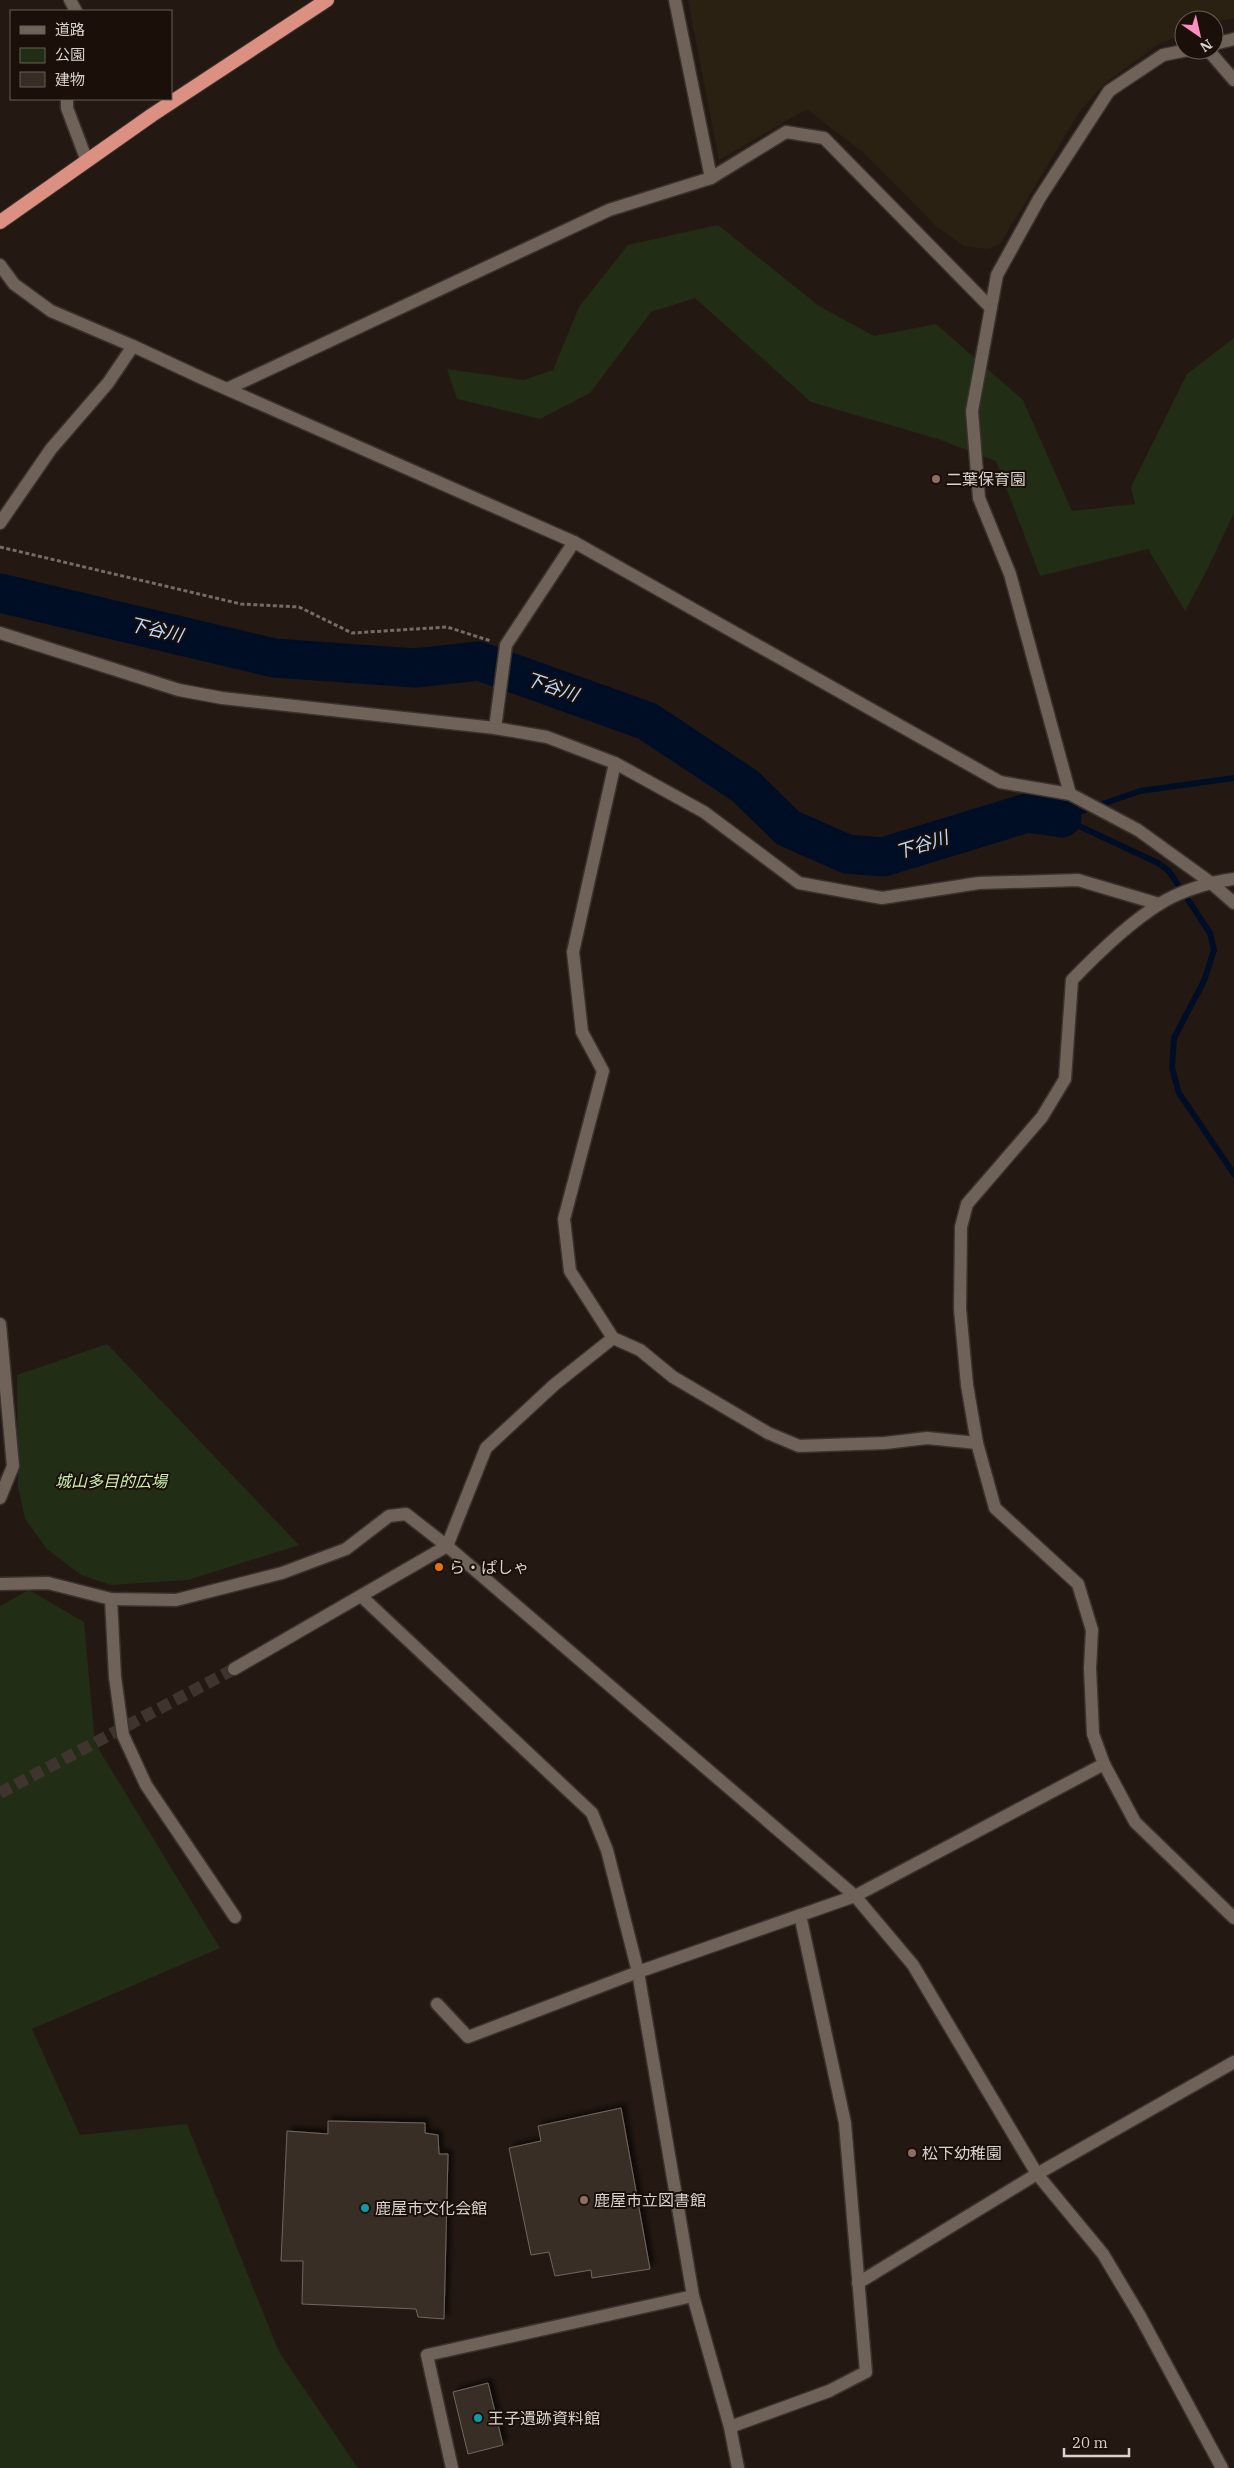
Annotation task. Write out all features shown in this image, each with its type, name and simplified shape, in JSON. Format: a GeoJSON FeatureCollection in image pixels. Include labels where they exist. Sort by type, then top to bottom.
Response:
{"type":"FeatureCollection","features":[{"type":"Feature","properties":{"kind":"highway"},"geometry":{"type":"LineString","coordinates":[[0,222],[152,115],[327,0]]}},
{"type":"Feature","properties":{"kind":"street"},"geometry":{"type":"LineString","coordinates":[[675,0],[711,178]]}},
{"type":"Feature","properties":{"kind":"street"},"geometry":{"type":"LineString","coordinates":[[1070,794],[1010,574],[979,498],[972,411],[997,275],[1039,199],[1109,91],[1163,55],[1174,53]]}},
{"type":"Feature","properties":{"kind":"street"},"geometry":{"type":"LineString","coordinates":[[1217,60],[1234,80]]}},
{"type":"Feature","properties":{"kind":"street"},"geometry":{"type":"LineString","coordinates":[[67,100],[67,108],[87,161]]}},
{"type":"Feature","properties":{"kind":"street"},"geometry":{"type":"LineString","coordinates":[[229,388],[609,210],[711,178],[786,132],[824,138],[991,308]]}},
{"type":"Feature","properties":{"kind":"street"},"geometry":{"type":"LineString","coordinates":[[0,265],[14,284],[51,311],[574,542],[1000,782],[1070,794],[1138,830],[1210,882],[1234,903]]}},
{"type":"Feature","properties":{"kind":"street"},"geometry":{"type":"LineString","coordinates":[[0,523],[51,449],[108,383],[133,346]]}},
{"type":"Feature","properties":{"kind":"street"},"geometry":{"type":"LineString","coordinates":[[495,728],[506,645],[574,542]]}},
{"type":"Feature","properties":{"kind":"street"},"geometry":{"type":"LineString","coordinates":[[0,633],[179,690],[222,698],[495,728],[548,737],[615,763],[704,812],[799,883],[882,898],[979,883],[1078,880],[1159,904]]}},
{"type":"Feature","properties":{"kind":"street"},"geometry":{"type":"LineString","coordinates":[[615,763],[573,952],[582,1032],[603,1072],[564,1219],[570,1271],[613,1338],[640,1350],[673,1378],[768,1432],[800,1446],[928,1438],[977,1443]]}},
{"type":"Feature","properties":{"kind":"street"},"geometry":{"type":"LineString","coordinates":[[1234,879],[1210,882],[1159,904],[1093,958],[1072,980],[1066,1079],[1042,1117],[967,1204],[961,1228],[960,1309],[967,1384],[977,1443],[995,1508],[1078,1584],[1092,1630],[1090,1668],[1093,1734],[1104,1764],[1135,1822],[1234,1918]]}},
{"type":"Feature","properties":{"kind":"street"},"geometry":{"type":"LineString","coordinates":[[0,1324],[13,1466],[0,1498]]}},
{"type":"Feature","properties":{"kind":"street"},"geometry":{"type":"LineString","coordinates":[[234,1669],[448,1546],[486,1448],[554,1385],[613,1338]]}},
{"type":"Feature","properties":{"kind":"street"},"geometry":{"type":"LineString","coordinates":[[0,1584],[48,1583],[111,1599],[176,1600],[282,1573],[346,1550],[389,1516],[406,1514],[448,1546],[855,1896],[913,1965],[1037,2174],[1103,2254],[1140,2316],[1222,2468]]}},
{"type":"Feature","properties":{"kind":"street"},"geometry":{"type":"LineString","coordinates":[[361,1596],[592,1813],[607,1850],[638,1972],[693,2296],[730,2427],[738,2468]]}},
{"type":"Feature","properties":{"kind":"street"},"geometry":{"type":"LineString","coordinates":[[111,1599],[115,1677],[123,1735],[146,1784],[235,1917]]}},
{"type":"Feature","properties":{"kind":"street"},"geometry":{"type":"LineString","coordinates":[[437,2004],[468,2037],[638,1972],[855,1896],[1104,1764]]}},
{"type":"Feature","properties":{"kind":"street"},"geometry":{"type":"LineString","coordinates":[[730,2427],[828,2391],[866,2372],[845,2123],[800,1916]]}},
{"type":"Feature","properties":{"kind":"street"},"geometry":{"type":"LineString","coordinates":[[858,2283],[1037,2174],[1234,2062]]}},
{"type":"Feature","properties":{"kind":"street"},"geometry":{"type":"LineString","coordinates":[[452,2468],[428,2355],[693,2296]]}},
{"type":"Feature","properties":{"kind":"path"},"geometry":{"type":"LineString","coordinates":[[0,547],[240,604],[298,607],[352,633],[447,627],[506,645]]}},
{"type":"Feature","properties":{"kind":"shaded area"},"geometry":{"type":"Polygon","coordinates":[[[688,0],[1234,0],[1234,18],[1224,20],[1224,10],[1174,10],[1174,38],[1159,44],[1106,82],[1080,111],[1000,244],[988,249],[964,246],[937,227],[866,155],[807,109],[719,160],[688,0]]]}},
{"type":"Feature","properties":{"kind":"green space"},"geometry":{"type":"Polygon","coordinates":[[[718,225],[819,306],[874,336],[936,324],[1023,400],[1072,511],[1135,504],[1131,487],[1187,374],[1234,338],[1234,513],[1185,611],[1148,549],[1040,576],[996,461],[938,439],[811,402],[695,298],[651,312],[590,393],[540,419],[457,399],[447,369],[524,380],[553,370],[579,307],[628,245],[718,225]]]}},
{"type":"Feature","properties":{"kind":"green space","name":"城山多目的広場"},"geometry":{"type":"Polygon","coordinates":[[[107,1344],[299,1545],[188,1580],[111,1585],[81,1575],[47,1549],[25,1519],[18,1486],[17,1375],[107,1344]]]}},
{"type":"Feature","properties":{"kind":"green space"},"geometry":{"type":"Polygon","coordinates":[[[29,1590],[84,1622],[95,1743],[220,1948],[32,2029],[80,2135],[187,2124],[279,2352],[358,2468],[0,2468],[0,1606],[29,1590]]]}},
{"type":"Feature","properties":{"kind":"building"},"geometry":{"type":"Polygon","coordinates":[[[621,2108],[650,2269],[592,2278],[591,2270],[555,2276],[549,2252],[531,2255],[509,2148],[541,2141],[538,2126],[621,2108]]]}},
{"type":"Feature","properties":{"kind":"building","name":"鹿屋市文化会館"},"geometry":{"type":"Polygon","coordinates":[[[328,2121],[425,2123],[425,2133],[438,2135],[439,2154],[448,2154],[444,2319],[418,2317],[416,2309],[302,2304],[303,2261],[281,2261],[287,2131],[328,2134],[328,2121]]]}},
{"type":"Feature","properties":{"kind":"building","name":"王子遺跡資料館"},"geometry":{"type":"Polygon","coordinates":[[[488,2383],[503,2445],[468,2454],[453,2392],[488,2383]]]}},
{"type":"Feature","properties":{"kind":"waterway","name":"下谷川"},"geometry":{"type":"LineString","coordinates":[[0,593],[274,658],[415,668],[479,661],[647,721],[745,786],[788,828],[847,854],[883,857],[1027,813],[1062,818]]}},
{"type":"Feature","properties":{"kind":"waterway"},"geometry":{"type":"LineString","coordinates":[[1062,818],[1140,791],[1234,778]]}},
{"type":"Feature","properties":{"kind":"waterway"},"geometry":{"type":"LineString","coordinates":[[1062,818],[1158,863],[1169,871],[1210,933],[1214,950],[1204,981],[1174,1038],[1172,1068],[1179,1093],[1234,1174]]}},
{"type":"Feature","properties":{"kind":"tunnel"},"geometry":{"type":"LineString","coordinates":[[0,1793],[234,1669]]}},
{"type":"Feature","properties":{"kind":"place","name":"二葉保育園"},"geometry":{"type":"Point","coordinates":[936,479]}},
{"type":"Feature","properties":{"kind":"place","name":"ら・ぱしゃ"},"geometry":{"type":"Point","coordinates":[439,1567]}},
{"type":"Feature","properties":{"kind":"place","name":"松下幼稚園"},"geometry":{"type":"Point","coordinates":[912,2153]}},
{"type":"Feature","properties":{"kind":"place","name":"鹿屋市立図書館"},"geometry":{"type":"Point","coordinates":[584,2200]}},
{"type":"Feature","properties":{"kind":"place","name":"鹿屋市文化会館"},"geometry":{"type":"Point","coordinates":[365,2208]}},
{"type":"Feature","properties":{"kind":"place","name":"王子遺跡資料館"},"geometry":{"type":"Point","coordinates":[478,2418]}}]}
